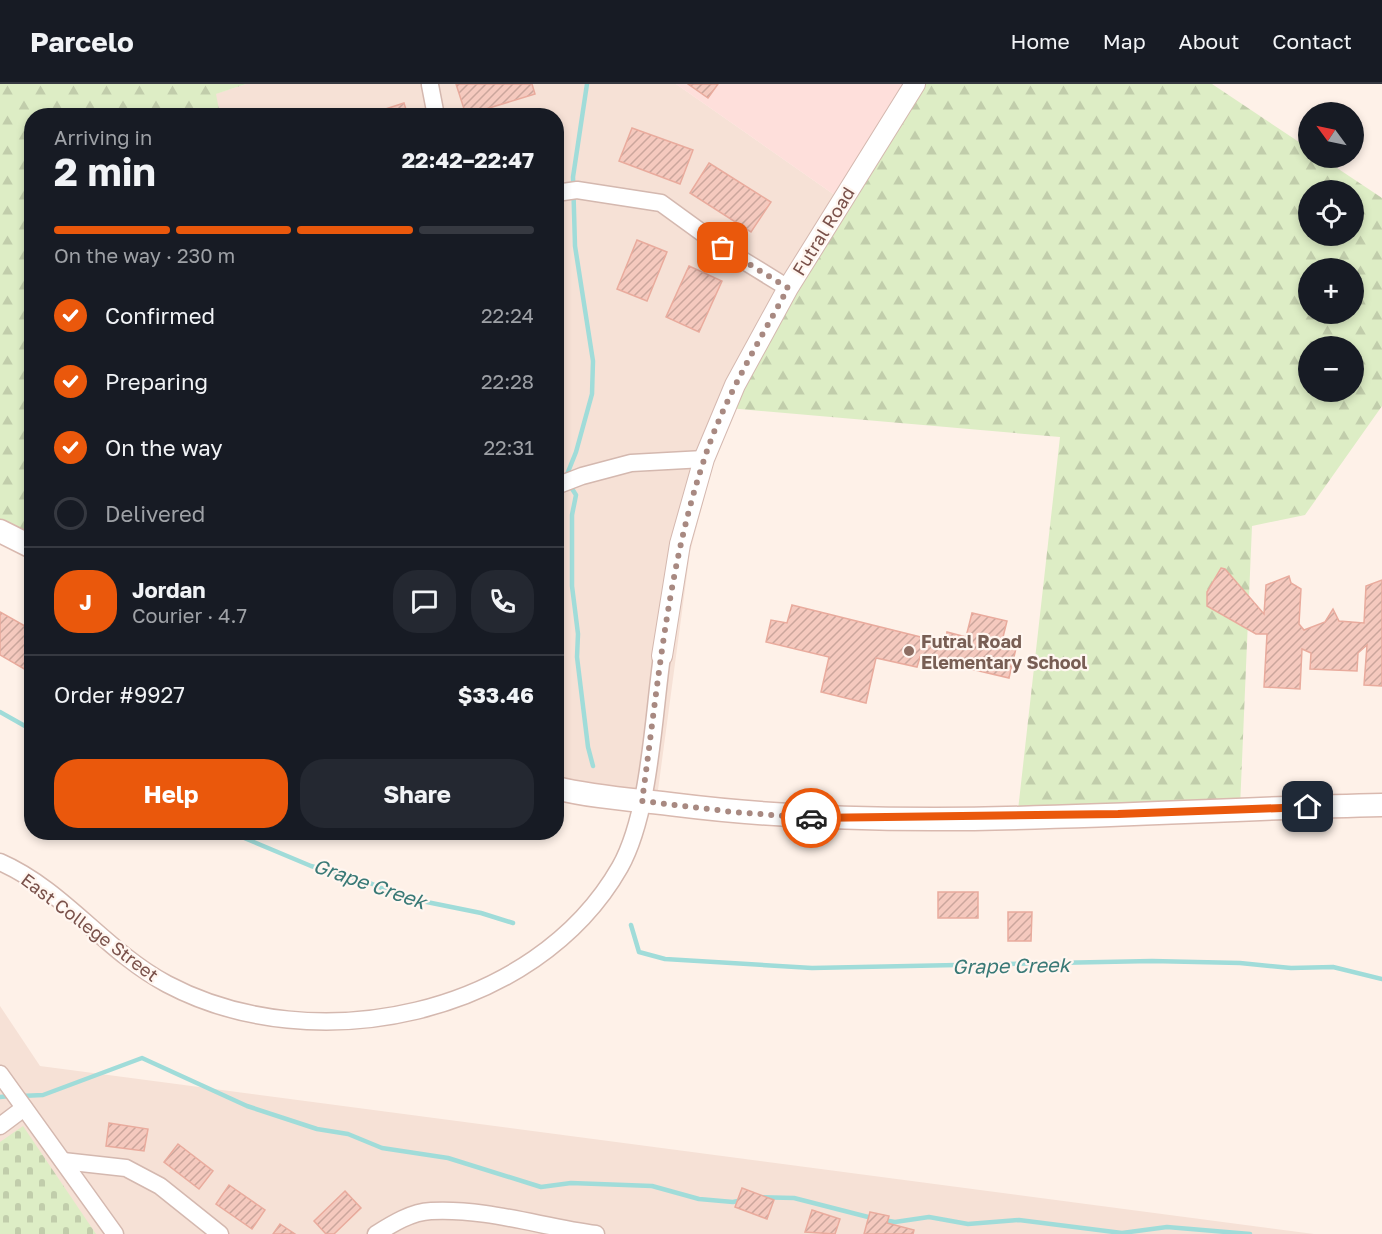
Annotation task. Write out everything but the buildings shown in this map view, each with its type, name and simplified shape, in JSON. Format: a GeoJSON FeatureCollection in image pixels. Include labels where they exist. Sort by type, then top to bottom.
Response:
{"type":"FeatureCollection","features":[{"type":"Feature","properties":{"kind":"main road"},"geometry":{"type":"LineString","coordinates":[[0,531],[24,543]]}},
{"type":"Feature","properties":{"kind":"main road"},"geometry":{"type":"LineString","coordinates":[[564,790],[733,812],[833,819],[1118,814],[1382,805]]}},
{"type":"Feature","properties":{"kind":"street","name":"Futral Road"},"geometry":{"type":"LineString","coordinates":[[642,801],[680,544],[704,459],[735,385],[788,288],[915,84]]}},
{"type":"Feature","properties":{"kind":"street"},"geometry":{"type":"LineString","coordinates":[[430,85],[434,108]]}},
{"type":"Feature","properties":{"kind":"street"},"geometry":{"type":"LineString","coordinates":[[564,192],[577,190],[662,203],[723,248],[788,288]]}},
{"type":"Feature","properties":{"kind":"street"},"geometry":{"type":"LineString","coordinates":[[564,483],[631,463],[704,459]]}},
{"type":"Feature","properties":{"kind":"street","name":"East College Street"},"geometry":{"type":"LineString","coordinates":[[0,862],[74,910],[105,941],[166,983],[249,1013],[311,1022],[393,1017],[443,1004],[518,970],[578,923],[619,868],[638,827],[642,801]]}},
{"type":"Feature","properties":{"kind":"street"},"geometry":{"type":"LineString","coordinates":[[0,1074],[115,1234]]}},
{"type":"Feature","properties":{"kind":"street"},"geometry":{"type":"LineString","coordinates":[[0,1126],[24,1108]]}},
{"type":"Feature","properties":{"kind":"street"},"geometry":{"type":"LineString","coordinates":[[63,1161],[126,1168],[160,1186],[220,1234]]}},
{"type":"Feature","properties":{"kind":"street"},"geometry":{"type":"LineString","coordinates":[[376,1234],[410,1216],[430,1211],[479,1214],[596,1234]]}},
{"type":"Feature","properties":{"kind":"shaded area"},"geometry":{"type":"Polygon","coordinates":[[[246,84],[676,84],[846,203],[735,381],[690,552],[656,805],[564,791],[564,108],[218,108],[215,94],[246,84]]]}},
{"type":"Feature","properties":{"kind":"shaded area"},"geometry":{"type":"Polygon","coordinates":[[[676,84],[923,84],[846,203],[676,84]]]}},
{"type":"Feature","properties":{"kind":"shaded area"},"geometry":{"type":"Polygon","coordinates":[[[0,1006],[40,1066],[1314,1234],[0,1234],[0,1006]]]}},
{"type":"Feature","properties":{"kind":"green space"},"geometry":{"type":"Polygon","coordinates":[[[0,84],[246,84],[216,94],[219,108],[24,108],[24,552],[0,540],[0,84]]]}},
{"type":"Feature","properties":{"kind":"green space"},"geometry":{"type":"Polygon","coordinates":[[[923,84],[1212,84],[1298,141],[1298,168],[1337,168],[1355,180],[1298,180],[1298,246],[1364,246],[1364,186],[1382,198],[1382,406],[1305,515],[1252,526],[1240,808],[1017,819],[1060,437],[728,408],[735,381],[923,84]]]}},
{"type":"Feature","properties":{"kind":"green space"},"geometry":{"type":"Polygon","coordinates":[[[23,1126],[96,1234],[0,1234],[0,1142],[23,1126]]]}},
{"type":"Feature","properties":{"kind":"waterway"},"geometry":{"type":"LineString","coordinates":[[566,477],[576,452],[592,394],[593,361],[575,246],[573,177],[587,84]]}},
{"type":"Feature","properties":{"kind":"waterway"},"geometry":{"type":"LineString","coordinates":[[569,484],[576,495],[572,515],[572,586],[578,634],[577,657],[588,747],[593,766]]}},
{"type":"Feature","properties":{"kind":"waterway","name":"Grape Creek"},"geometry":{"type":"LineString","coordinates":[[0,712],[24,726]]}},
{"type":"Feature","properties":{"kind":"waterway","name":"Grape Creek"},"geometry":{"type":"LineString","coordinates":[[249,840],[311,866],[363,880],[402,897],[481,913],[513,923]]}},
{"type":"Feature","properties":{"kind":"waterway","name":"Grape Creek"},"geometry":{"type":"LineString","coordinates":[[631,925],[639,952],[665,959],[812,968],[1152,961],[1240,963],[1291,968],[1333,967],[1382,979]]}},
{"type":"Feature","properties":{"kind":"waterway"},"geometry":{"type":"LineString","coordinates":[[21,1096],[43,1095],[142,1058],[247,1106],[317,1129],[348,1134],[382,1148],[448,1158],[541,1187],[571,1183],[652,1186],[699,1199],[733,1202],[743,1200]]}},
{"type":"Feature","properties":{"kind":"waterway"},"geometry":{"type":"LineString","coordinates":[[0,1097],[10,1096]]}},
{"type":"Feature","properties":{"kind":"waterway"},"geometry":{"type":"LineString","coordinates":[[757,1197],[794,1198],[872,1218]]}},
{"type":"Feature","properties":{"kind":"waterway"},"geometry":{"type":"LineString","coordinates":[[883,1220],[895,1222],[929,1217],[968,1224],[1019,1220],[1122,1233],[1167,1227],[1250,1234]]}},
{"type":"Feature","properties":{"kind":"way so far"},"geometry":{"type":"LineString","coordinates":[[723,248],[788,288],[735,385],[704,459],[680,544],[642,801],[733,812],[811,818]]}},
{"type":"Feature","properties":{"kind":"place","name":"Futral Road Elementary School"},"geometry":{"type":"Point","coordinates":[909,651]}},
{"type":"Feature","properties":{"kind":"route"},"geometry":{"type":"LineString","coordinates":[[811,818],[1118,814],[1308,807]]}}]}
